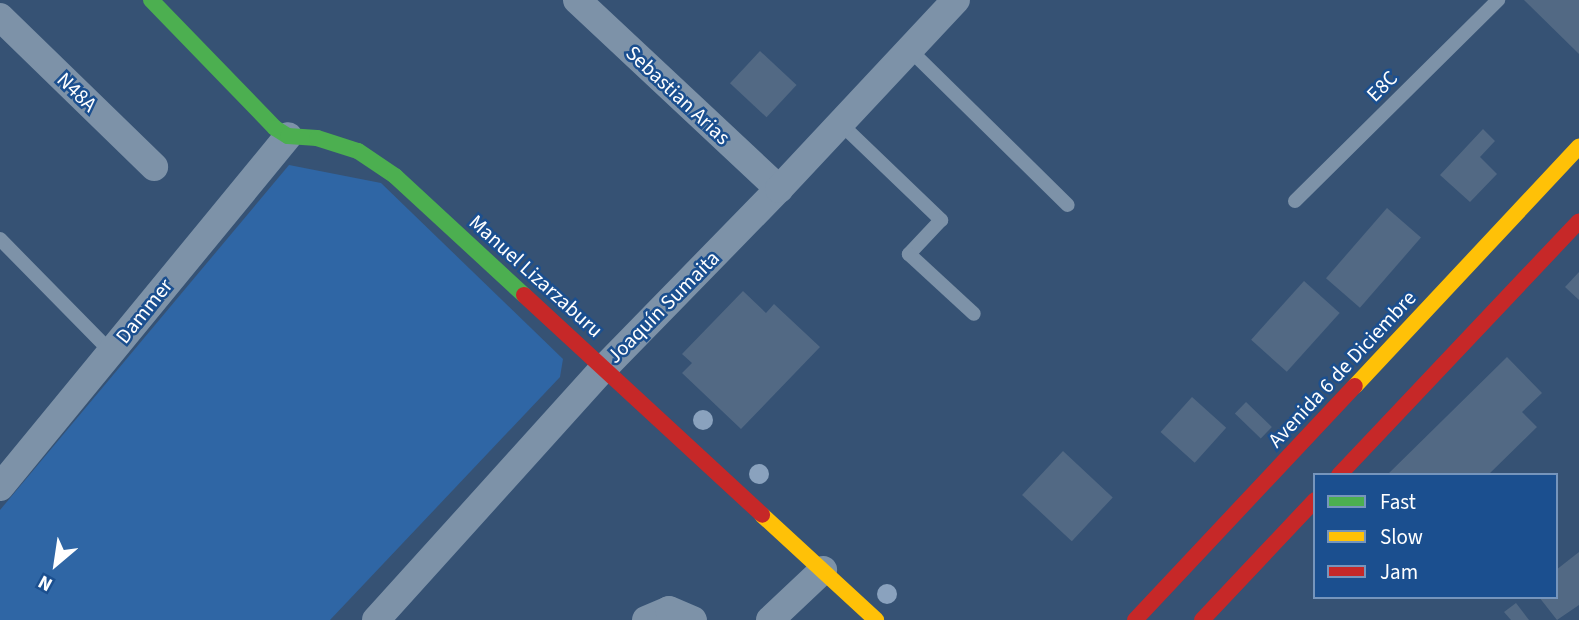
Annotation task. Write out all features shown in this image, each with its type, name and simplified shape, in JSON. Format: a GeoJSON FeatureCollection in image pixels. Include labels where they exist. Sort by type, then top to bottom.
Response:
{"type":"FeatureCollection","features":[{"type":"Feature","properties":{"kind":"main road"},"geometry":{"type":"LineString","coordinates":[[150,0],[275,128],[288,136]]}},
{"type":"Feature","properties":{"kind":"main road","name":"Manuel Lizarzaburu"},"geometry":{"type":"LineString","coordinates":[[288,136],[337,143],[377,161],[605,367],[876,620]]}},
{"type":"Feature","properties":{"kind":"main road","name":"Avenida 6 de Diciembre"},"geometry":{"type":"LineString","coordinates":[[1136,620],[1579,147]]}},
{"type":"Feature","properties":{"kind":"main road"},"geometry":{"type":"LineString","coordinates":[[1341,473],[1579,221]]}},
{"type":"Feature","properties":{"kind":"main road"},"geometry":{"type":"LineString","coordinates":[[1202,620],[1313,502]]}},
{"type":"Feature","properties":{"kind":"street","name":"Sebastian Arias"},"geometry":{"type":"LineString","coordinates":[[577,0],[779,190]]}},
{"type":"Feature","properties":{"kind":"street","name":"Joaquín Sumaita"},"geometry":{"type":"LineString","coordinates":[[376,620],[605,367],[779,190],[910,50],[950,2]]}},
{"type":"Feature","properties":{"kind":"street","name":"N48A"},"geometry":{"type":"LineString","coordinates":[[0,17],[154,167]]}},
{"type":"Feature","properties":{"kind":"street","name":"Dammer"},"geometry":{"type":"LineString","coordinates":[[0,486],[288,136]]}},
{"type":"Feature","properties":{"kind":"street"},"geometry":{"type":"LineString","coordinates":[[770,620],[823,570]]}},
{"type":"Feature","properties":{"kind":"street"},"geometry":{"type":"LineString","coordinates":[[646,620],[669,610],[693,620]]}},
{"type":"Feature","properties":{"kind":"lane","name":"E8C"},"geometry":{"type":"LineString","coordinates":[[1295,201],[1498,0]]}},
{"type":"Feature","properties":{"kind":"lane"},"geometry":{"type":"LineString","coordinates":[[910,50],[1068,205]]}},
{"type":"Feature","properties":{"kind":"lane"},"geometry":{"type":"LineString","coordinates":[[841,124],[941,220],[909,254],[974,314]]}},
{"type":"Feature","properties":{"kind":"lane"},"geometry":{"type":"LineString","coordinates":[[0,239],[111,352]]}},
{"type":"Feature","properties":{"kind":"shaded area"},"geometry":{"type":"Polygon","coordinates":[[[289,165],[381,183],[563,359],[560,377],[330,620],[0,620],[0,510],[289,165]]]}},
{"type":"Feature","properties":{"kind":"building"},"geometry":{"type":"Polygon","coordinates":[[[1524,0],[1579,0],[1579,54],[1524,0]]]}},
{"type":"Feature","properties":{"kind":"building"},"geometry":{"type":"Polygon","coordinates":[[[760,51],[797,85],[767,117],[730,83],[760,51]]]}},
{"type":"Feature","properties":{"kind":"building"},"geometry":{"type":"Polygon","coordinates":[[[1483,129],[1495,141],[1480,157],[1497,174],[1470,202],[1440,175],[1483,129]]]}},
{"type":"Feature","properties":{"kind":"building"},"geometry":{"type":"Polygon","coordinates":[[[1387,208],[1421,238],[1360,308],[1326,278],[1387,208]]]}},
{"type":"Feature","properties":{"kind":"building"},"geometry":{"type":"Polygon","coordinates":[[[1579,272],[1579,300],[1565,287],[1579,272]]]}},
{"type":"Feature","properties":{"kind":"building"},"geometry":{"type":"Polygon","coordinates":[[[1304,281],[1340,313],[1287,372],[1251,340],[1304,281]]]}},
{"type":"Feature","properties":{"kind":"building"},"geometry":{"type":"Polygon","coordinates":[[[743,291],[766,313],[774,304],[820,347],[741,429],[682,373],[692,363],[682,354],[743,291]]]}},
{"type":"Feature","properties":{"kind":"building"},"geometry":{"type":"Polygon","coordinates":[[[1507,357],[1542,393],[1522,412],[1537,427],[1490,473],[1389,473],[1507,357]]]}},
{"type":"Feature","properties":{"kind":"building"},"geometry":{"type":"Polygon","coordinates":[[[1192,397],[1226,428],[1195,463],[1161,432],[1192,397]]]}},
{"type":"Feature","properties":{"kind":"building"},"geometry":{"type":"Polygon","coordinates":[[[1246,402],[1272,427],[1261,439],[1235,414],[1246,402]]]}},
{"type":"Feature","properties":{"kind":"building"},"geometry":{"type":"Polygon","coordinates":[[[1063,451],[1113,497],[1072,541],[1022,495],[1063,451]]]}},
{"type":"Feature","properties":{"kind":"building"},"geometry":{"type":"Polygon","coordinates":[[[1579,552],[1579,605],[1557,620],[1541,599],[1558,599],[1558,568],[1579,552]]]}},
{"type":"Feature","properties":{"kind":"building"},"geometry":{"type":"Polygon","coordinates":[[[1516,603],[1529,620],[1511,620],[1504,612],[1516,603]]]}},
{"type":"Feature","properties":{"kind":"traffic: fast"},"geometry":{"type":"LineString","coordinates":[[151,0],[275,128],[288,136],[317,138],[358,151],[395,176],[524,295]]}},
{"type":"Feature","properties":{"kind":"traffic: slow"},"geometry":{"type":"LineString","coordinates":[[1355,386],[1579,147]]}},
{"type":"Feature","properties":{"kind":"traffic: slow"},"geometry":{"type":"LineString","coordinates":[[762,515],[876,620]]}},
{"type":"Feature","properties":{"kind":"traffic: jam"},"geometry":{"type":"LineString","coordinates":[[1341,473],[1579,221]]}},
{"type":"Feature","properties":{"kind":"traffic: jam"},"geometry":{"type":"LineString","coordinates":[[524,295],[762,515]]}},
{"type":"Feature","properties":{"kind":"traffic: jam"},"geometry":{"type":"LineString","coordinates":[[1135,620],[1355,386]]}},
{"type":"Feature","properties":{"kind":"traffic: jam"},"geometry":{"type":"LineString","coordinates":[[1202,620],[1313,502]]}}]}
